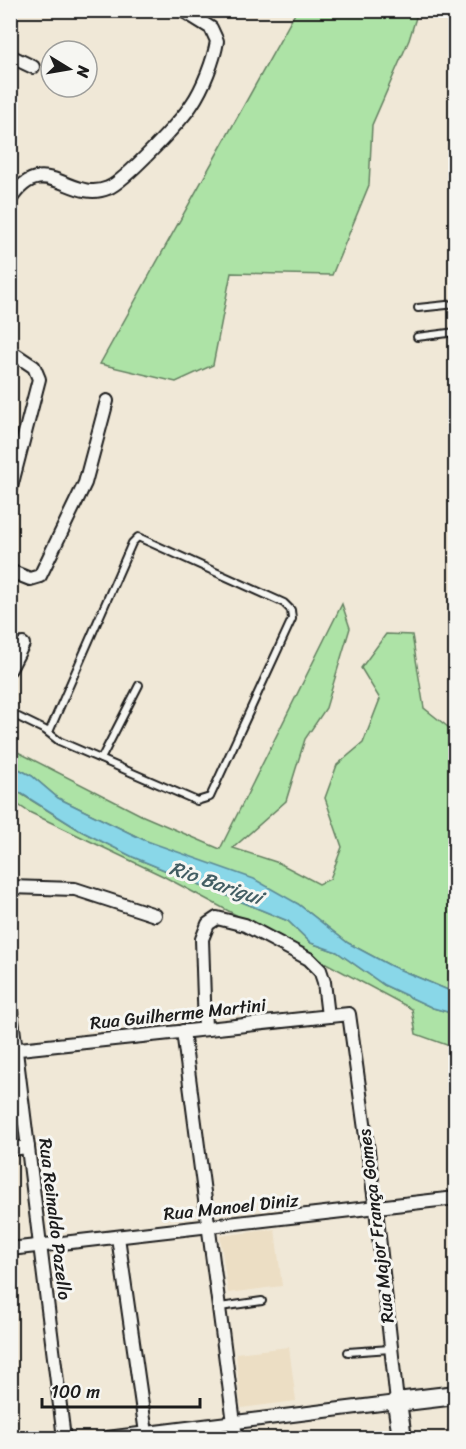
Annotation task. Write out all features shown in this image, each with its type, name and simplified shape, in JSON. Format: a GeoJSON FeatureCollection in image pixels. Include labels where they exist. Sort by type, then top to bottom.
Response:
{"type":"FeatureCollection","features":[{"type":"Feature","properties":{"kind":"main road"},"geometry":{"type":"LineString","coordinates":[[397,1402],[456,1395]]}},
{"type":"Feature","properties":{"kind":"main road","name":"Rua Major França Gomes"},"geometry":{"type":"LineString","coordinates":[[397,1402],[402,1438]]}},
{"type":"Feature","properties":{"kind":"street"},"geometry":{"type":"LineString","coordinates":[[10,200],[26,181],[42,177],[91,190],[107,189],[124,177],[186,113],[197,95],[217,41],[211,28],[182,10]]}},
{"type":"Feature","properties":{"kind":"street"},"geometry":{"type":"LineString","coordinates":[[10,56],[33,67]]}},
{"type":"Feature","properties":{"kind":"street"},"geometry":{"type":"LineString","coordinates":[[10,491],[39,380],[34,367],[15,353]]}},
{"type":"Feature","properties":{"kind":"street"},"geometry":{"type":"LineString","coordinates":[[10,571],[35,579],[43,571],[85,483],[107,401]]}},
{"type":"Feature","properties":{"kind":"street"},"geometry":{"type":"LineString","coordinates":[[10,669],[23,644]]}},
{"type":"Feature","properties":{"kind":"street"},"geometry":{"type":"LineString","coordinates":[[10,887],[75,889],[155,915]]}},
{"type":"Feature","properties":{"kind":"street"},"geometry":{"type":"LineString","coordinates":[[205,1029],[202,939],[208,924],[217,918],[245,925],[309,959],[320,970],[324,982],[328,1016]]}},
{"type":"Feature","properties":{"kind":"street","name":"Rua Reinaldo Pazello"},"geometry":{"type":"LineString","coordinates":[[10,1003],[13,1050],[28,1147],[64,1438]]}},
{"type":"Feature","properties":{"kind":"street","name":"Rua Guilherme Martini"},"geometry":{"type":"LineString","coordinates":[[13,1050],[350,1014]]}},
{"type":"Feature","properties":{"kind":"street","name":"Rua Major França Gomes"},"geometry":{"type":"LineString","coordinates":[[350,1014],[376,1209],[397,1402]]}},
{"type":"Feature","properties":{"kind":"street"},"geometry":{"type":"LineString","coordinates":[[183,1031],[236,1438]]}},
{"type":"Feature","properties":{"kind":"street"},"geometry":{"type":"LineString","coordinates":[[10,1149],[28,1147]]}},
{"type":"Feature","properties":{"kind":"street","name":"Rua Manoel Diniz"},"geometry":{"type":"LineString","coordinates":[[10,1249],[376,1209],[456,1198]]}},
{"type":"Feature","properties":{"kind":"street"},"geometry":{"type":"LineString","coordinates":[[118,1237],[151,1435]]}},
{"type":"Feature","properties":{"kind":"street"},"geometry":{"type":"LineString","coordinates":[[107,1438],[151,1435],[234,1422],[397,1402]]}},
{"type":"Feature","properties":{"kind":"lane"},"geometry":{"type":"LineString","coordinates":[[418,308],[456,304]]}},
{"type":"Feature","properties":{"kind":"lane"},"geometry":{"type":"LineString","coordinates":[[417,337],[456,332]]}},
{"type":"Feature","properties":{"kind":"lane"},"geometry":{"type":"LineString","coordinates":[[10,713],[49,732],[59,741],[197,801],[210,796],[292,619],[291,610],[285,603],[145,538],[138,537],[132,543],[49,732]]}},
{"type":"Feature","properties":{"kind":"lane"},"geometry":{"type":"LineString","coordinates":[[101,759],[139,685]]}},
{"type":"Feature","properties":{"kind":"lane"},"geometry":{"type":"LineString","coordinates":[[220,1307],[262,1301]]}},
{"type":"Feature","properties":{"kind":"lane"},"geometry":{"type":"LineString","coordinates":[[348,1352],[390,1349]]}},
{"type":"Feature","properties":{"kind":"shaded area"},"geometry":{"type":"Polygon","coordinates":[[[275,1229],[282,1286],[228,1293],[220,1236],[275,1229]]]}},
{"type":"Feature","properties":{"kind":"shaded area"},"geometry":{"type":"Polygon","coordinates":[[[289,1347],[296,1401],[241,1408],[236,1353],[289,1347]]]}},
{"type":"Feature","properties":{"kind":"green space"},"geometry":{"type":"Polygon","coordinates":[[[297,10],[418,11],[409,40],[372,125],[369,185],[332,275],[231,273],[213,365],[176,382],[100,364],[297,10]]]}},
{"type":"Feature","properties":{"kind":"green space"},"geometry":{"type":"Polygon","coordinates":[[[342,604],[350,628],[326,708],[305,739],[286,801],[233,848],[279,863],[319,884],[330,879],[342,847],[325,798],[337,765],[363,743],[380,699],[361,668],[386,634],[412,635],[424,708],[448,727],[455,724],[455,993],[391,966],[348,943],[298,904],[144,840],[58,798],[32,776],[11,765],[10,748],[141,815],[220,849],[342,604]]]}},
{"type":"Feature","properties":{"kind":"green space"},"geometry":{"type":"Polygon","coordinates":[[[10,787],[81,831],[133,857],[288,921],[311,943],[337,952],[384,985],[433,1008],[455,1014],[455,1048],[416,1034],[412,1009],[163,876],[29,812],[11,800],[10,787]]]}},
{"type":"Feature","properties":{"kind":"water","name":"Rio Barigui"},"geometry":{"type":"Polygon","coordinates":[[[11,765],[32,776],[58,798],[144,840],[254,879],[298,904],[348,943],[391,966],[455,993],[455,1014],[433,1008],[384,985],[337,952],[311,943],[288,921],[133,857],[81,831],[11,787],[11,765]]]}}]}
